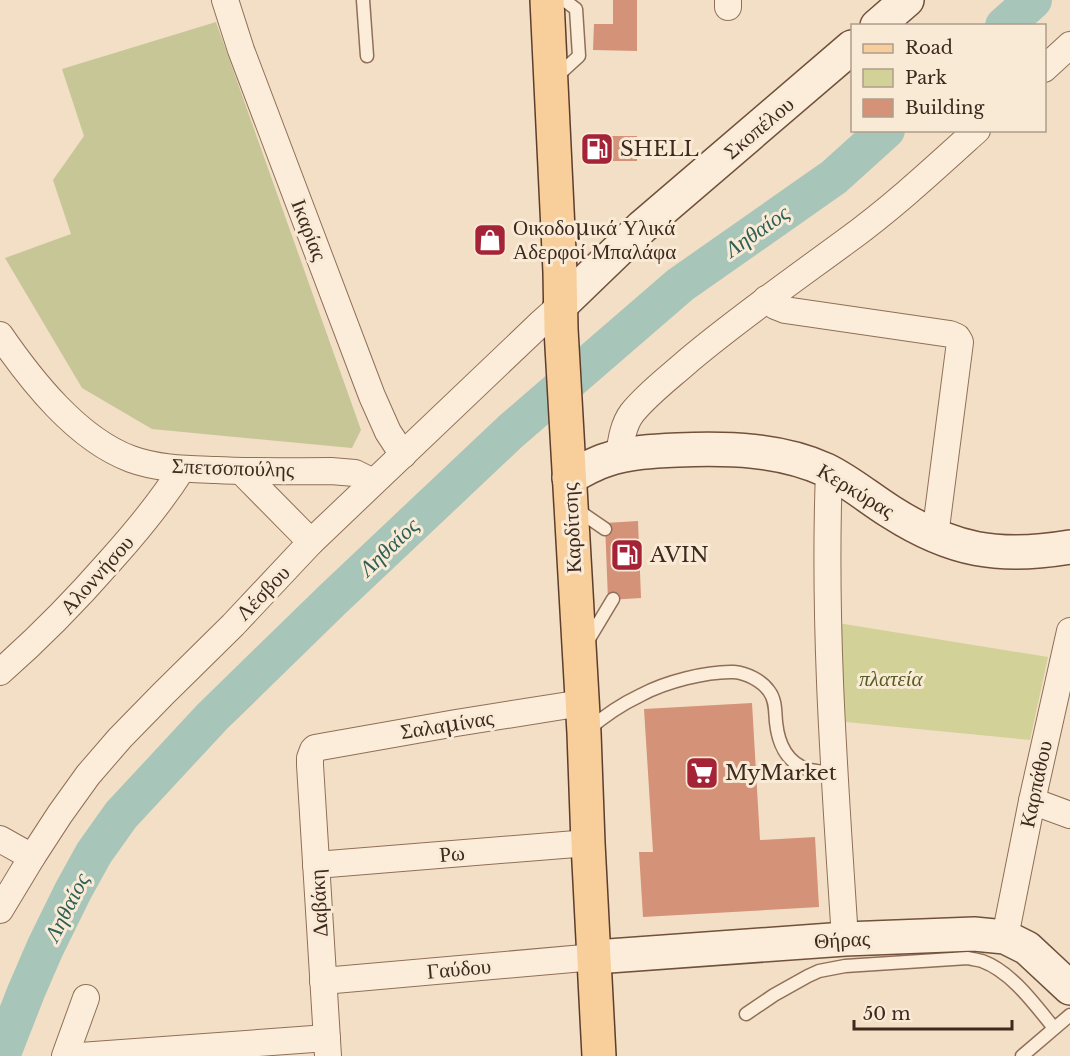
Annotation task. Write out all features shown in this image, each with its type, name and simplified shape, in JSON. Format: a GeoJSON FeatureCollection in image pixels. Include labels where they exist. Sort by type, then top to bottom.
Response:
{"type":"FeatureCollection","features":[{"type":"Feature","properties":{"kind":"main road","name":"Καρδίτσης"},"geometry":{"type":"LineString","coordinates":[[547,0],[599,1056]]}},
{"type":"Feature","properties":{"kind":"street","name":"Ικαρίας"},"geometry":{"type":"LineString","coordinates":[[225,0],[245,61],[372,396],[388,432],[403,455]]}},
{"type":"Feature","properties":{"kind":"street"},"geometry":{"type":"LineString","coordinates":[[880,24],[906,0]]}},
{"type":"Feature","properties":{"kind":"street"},"geometry":{"type":"LineString","coordinates":[[1046,67],[1070,45]]}},
{"type":"Feature","properties":{"kind":"street","name":"Σκοπέλου"},"geometry":{"type":"LineString","coordinates":[[561,318],[642,227],[851,48]]}},
{"type":"Feature","properties":{"kind":"street"},"geometry":{"type":"LineString","coordinates":[[619,456],[626,423],[642,403],[673,374],[766,299],[908,193],[975,132]]}},
{"type":"Feature","properties":{"kind":"street"},"geometry":{"type":"LineString","coordinates":[[766,299],[785,310],[950,334],[957,337],[960,342],[934,536]]}},
{"type":"Feature","properties":{"kind":"street","name":"Λέσβου"},"geometry":{"type":"LineString","coordinates":[[0,910],[75,793],[103,757],[311,542],[373,482],[517,345],[561,318]]}},
{"type":"Feature","properties":{"kind":"street","name":"Σπετσοπούλης"},"geometry":{"type":"LineString","coordinates":[[0,335],[35,383],[59,408],[87,433],[131,459],[182,469],[331,471],[355,474],[373,482]]}},
{"type":"Feature","properties":{"kind":"street","name":"Κερκύρας"},"geometry":{"type":"LineString","coordinates":[[570,492],[598,462],[619,456],[692,450],[773,454],[796,459],[829,472],[914,527],[965,547],[999,552],[1070,548]]}},
{"type":"Feature","properties":{"kind":"street","name":"Αλοννήσου"},"geometry":{"type":"LineString","coordinates":[[0,672],[83,592],[141,526],[182,469]]}},
{"type":"Feature","properties":{"kind":"street"},"geometry":{"type":"LineString","coordinates":[[241,471],[311,542]]}},
{"type":"Feature","properties":{"kind":"street"},"geometry":{"type":"LineString","coordinates":[[829,472],[827,580],[834,772],[845,939]]}},
{"type":"Feature","properties":{"kind":"street","name":"Καρπάθου"},"geometry":{"type":"LineString","coordinates":[[1005,937],[1032,801],[1068,647]]}},
{"type":"Feature","properties":{"kind":"street","name":"Σαλαμίνας"},"geometry":{"type":"LineString","coordinates":[[313,750],[400,732],[583,718]]}},
{"type":"Feature","properties":{"kind":"street","name":"Δαβάκη"},"geometry":{"type":"LineString","coordinates":[[313,750],[310,758],[328,1047]]}},
{"type":"Feature","properties":{"kind":"street"},"geometry":{"type":"LineString","coordinates":[[1032,801],[1070,815]]}},
{"type":"Feature","properties":{"kind":"street"},"geometry":{"type":"LineString","coordinates":[[0,839],[32,857]]}},
{"type":"Feature","properties":{"kind":"street","name":"Ρω"},"geometry":{"type":"LineString","coordinates":[[316,865],[588,843]]}},
{"type":"Feature","properties":{"kind":"street","name":"Θήρας"},"geometry":{"type":"LineString","coordinates":[[595,957],[845,939],[974,934],[1005,937],[1027,948],[1070,988]]}},
{"type":"Feature","properties":{"kind":"street","name":"Γαύδου"},"geometry":{"type":"LineString","coordinates":[[323,981],[595,957]]}},
{"type":"Feature","properties":{"kind":"street"},"geometry":{"type":"LineString","coordinates":[[65,1056],[86,998]]}},
{"type":"Feature","properties":{"kind":"street"},"geometry":{"type":"LineString","coordinates":[[80,1056],[328,1047]]}},
{"type":"Feature","properties":{"kind":"lane"},"geometry":{"type":"LineString","coordinates":[[363,0],[367,56]]}},
{"type":"Feature","properties":{"kind":"lane"},"geometry":{"type":"LineString","coordinates":[[550,82],[579,56],[576,9],[564,0]]}},
{"type":"Feature","properties":{"kind":"lane"},"geometry":{"type":"LineString","coordinates":[[570,492],[605,529]]}},
{"type":"Feature","properties":{"kind":"lane"},"geometry":{"type":"LineString","coordinates":[[580,655],[613,599]]}},
{"type":"Feature","properties":{"kind":"lane"},"geometry":{"type":"LineString","coordinates":[[583,718],[622,705],[671,682],[734,672],[747,675],[770,692],[774,702],[779,741],[791,759],[809,770],[834,772]]}},
{"type":"Feature","properties":{"kind":"lane"},"geometry":{"type":"LineString","coordinates":[[746,1014],[774,995],[819,971],[845,966],[968,958],[990,965],[1018,985],[1054,1028]]}},
{"type":"Feature","properties":{"kind":"lane"},"geometry":{"type":"LineString","coordinates":[[1023,1056],[1070,1015]]}},
{"type":"Feature","properties":{"kind":"green space"},"geometry":{"type":"Polygon","coordinates":[[[216,22],[361,430],[352,448],[152,429],[82,388],[5,258],[71,234],[53,180],[84,136],[62,69],[216,22]]]}},
{"type":"Feature","properties":{"kind":"green space","name":"πλατεία"},"geometry":{"type":"Polygon","coordinates":[[[838,623],[1048,657],[1030,740],[846,722],[838,623]]]}},
{"type":"Feature","properties":{"kind":"building"},"geometry":{"type":"Polygon","coordinates":[[[613,0],[637,0],[637,51],[593,50],[594,24],[613,24],[613,0]]]}},
{"type":"Feature","properties":{"kind":"building"},"geometry":{"type":"Polygon","coordinates":[[[590,136],[637,136],[637,161],[591,161],[590,136]]]}},
{"type":"Feature","properties":{"kind":"building"},"geometry":{"type":"Polygon","coordinates":[[[638,521],[641,598],[608,600],[605,523],[638,521]]]}},
{"type":"Feature","properties":{"kind":"building","name":"MyMarket"},"geometry":{"type":"Polygon","coordinates":[[[752,703],[760,840],[815,837],[819,907],[643,917],[639,852],[653,852],[644,709],[752,703]]]}},
{"type":"Feature","properties":{"kind":"waterway","name":"Ληθαίος"},"geometry":{"type":"LineString","coordinates":[[1006,24],[1033,0]]}},
{"type":"Feature","properties":{"kind":"waterway","name":"Ληθαίος"},"geometry":{"type":"LineString","coordinates":[[1,1056],[45,948],[94,853],[121,815],[212,717],[511,431],[680,285],[834,177],[884,132]]}},
{"type":"Feature","properties":{"kind":"place","name":"SHELL"},"geometry":{"type":"Point","coordinates":[597,149]}},
{"type":"Feature","properties":{"kind":"place","name":"Οικοδομικά Υλικά Αδερφοί Μπαλάφα"},"geometry":{"type":"Point","coordinates":[490,240]}},
{"type":"Feature","properties":{"kind":"place","name":"AVIN"},"geometry":{"type":"Point","coordinates":[627,555]}},
{"type":"Feature","properties":{"kind":"place","name":"MyMarket"},"geometry":{"type":"Point","coordinates":[702,773]}}]}
